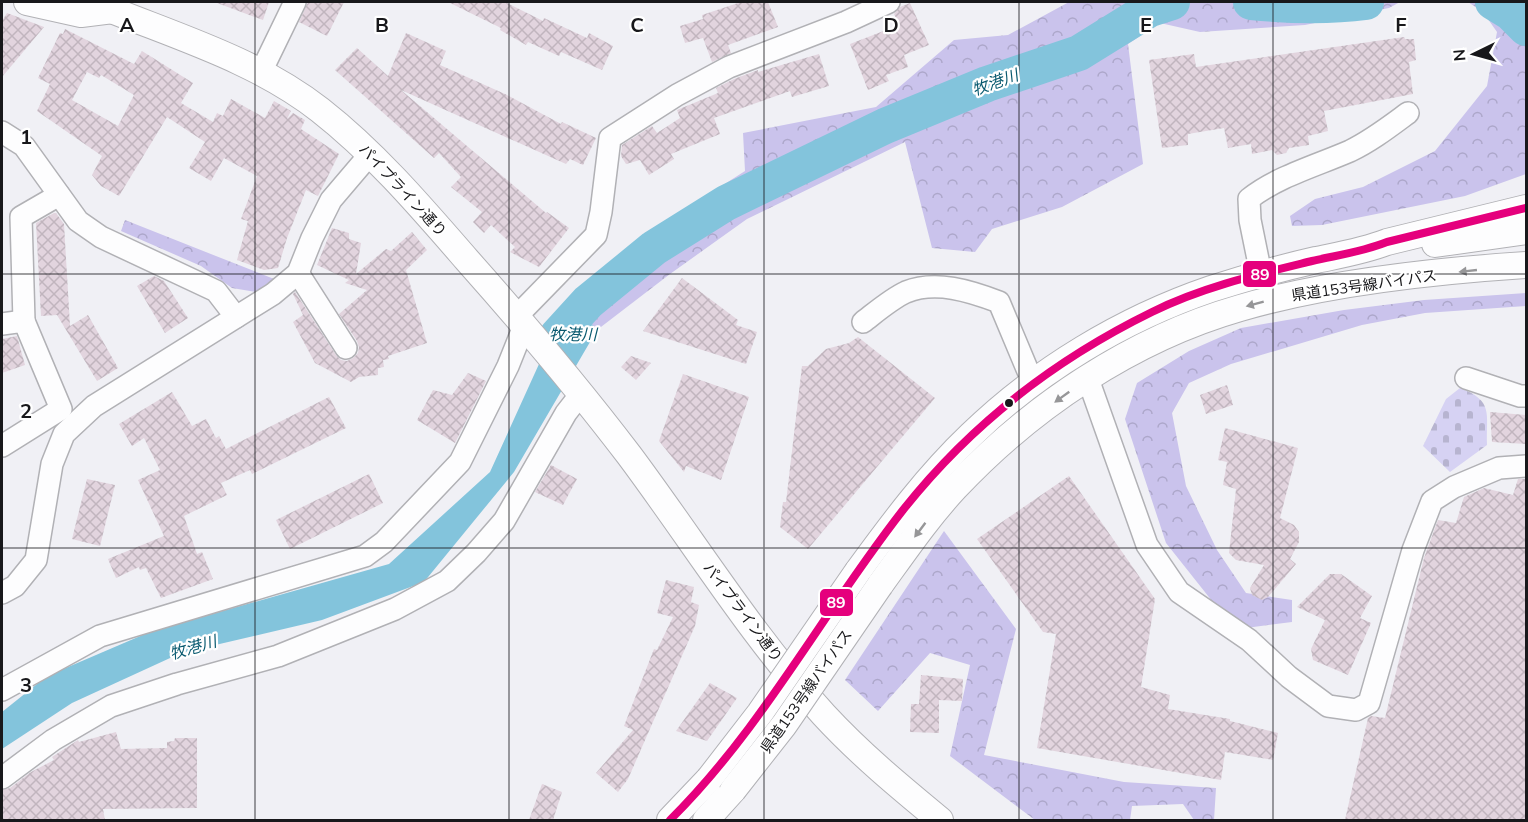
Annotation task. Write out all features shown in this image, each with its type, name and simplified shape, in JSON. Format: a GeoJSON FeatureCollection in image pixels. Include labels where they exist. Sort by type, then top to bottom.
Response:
{"type":"FeatureCollection","features":[{"type":"Feature","properties":{"kind":"main road"},"geometry":{"type":"LineString","coordinates":[[27,2],[81,14],[103,6]]}},
{"type":"Feature","properties":{"kind":"main road","name":"パイプライン通り"},"geometry":{"type":"LineString","coordinates":[[103,6],[200,43],[261,72],[318,108],[371,153],[523,325],[628,453],[774,655],[824,715],[879,770],[940,820]]}},
{"type":"Feature","properties":{"kind":"main road"},"geometry":{"type":"LineString","coordinates":[[1366,250],[1387,242],[1486,216],[1527,208]]}},
{"type":"Feature","properties":{"kind":"main road"},"geometry":{"type":"LineString","coordinates":[[1366,250],[1389,250],[1527,231]]}},
{"type":"Feature","properties":{"kind":"main road","name":"県道153号線バイパス"},"geometry":{"type":"LineString","coordinates":[[670,820],[709,779],[760,713],[858,571],[921,488],[971,435],[1033,383],[1065,360],[1155,310],[1202,292],[1261,274],[1366,250]]}},
{"type":"Feature","properties":{"kind":"main road","name":"県道153号線バイパス"},"geometry":{"type":"LineString","coordinates":[[706,820],[733,790],[784,725],[929,518],[982,461],[1038,414],[1088,379],[1138,349],[1238,308],[1341,285],[1527,265]]}},
{"type":"Feature","properties":{"kind":"street"},"geometry":{"type":"LineString","coordinates":[[261,72],[295,2]]}},
{"type":"Feature","properties":{"kind":"street"},"geometry":{"type":"LineString","coordinates":[[2,690],[100,636],[365,556],[384,542],[460,462],[508,366],[523,325],[596,235],[610,138],[677,95],[729,67],[846,22],[889,2]]}},
{"type":"Feature","properties":{"kind":"street"},"geometry":{"type":"LineString","coordinates":[[1261,274],[1250,220],[1249,199],[1267,188],[1352,150],[1382,133],[1408,113]]}},
{"type":"Feature","properties":{"kind":"street"},"geometry":{"type":"LineString","coordinates":[[2,132],[24,146],[78,221],[101,237],[216,291],[236,317]]}},
{"type":"Feature","properties":{"kind":"street"},"geometry":{"type":"LineString","coordinates":[[2,593],[15,586],[36,560],[52,464],[64,434],[94,406],[273,294],[298,273],[331,200],[371,153]]}},
{"type":"Feature","properties":{"kind":"street"},"geometry":{"type":"LineString","coordinates":[[2,446],[61,409],[24,321],[21,217],[59,195]]}},
{"type":"Feature","properties":{"kind":"street"},"geometry":{"type":"LineString","coordinates":[[298,273],[345,348]]}},
{"type":"Feature","properties":{"kind":"street"},"geometry":{"type":"LineString","coordinates":[[863,322],[905,293],[926,286],[978,294],[999,302],[1033,383]]}},
{"type":"Feature","properties":{"kind":"street"},"geometry":{"type":"LineString","coordinates":[[2,324],[24,321]]}},
{"type":"Feature","properties":{"kind":"street"},"geometry":{"type":"LineString","coordinates":[[1467,378],[1520,396],[1527,396]]}},
{"type":"Feature","properties":{"kind":"street"},"geometry":{"type":"LineString","coordinates":[[1088,379],[1147,545],[1179,592],[1249,640],[1288,677],[1328,706],[1356,710],[1369,703],[1413,550],[1432,501],[1454,487],[1499,468],[1527,466]]}},
{"type":"Feature","properties":{"kind":"street"},"geometry":{"type":"LineString","coordinates":[[2,778],[53,740],[111,706],[177,684],[278,656],[395,609],[447,581],[504,521],[566,413],[575,389]]}},
{"type":"Feature","properties":{"kind":"green space"},"geometry":{"type":"Polygon","coordinates":[[[1069,2],[1400,2],[1389,8],[1305,25],[1200,32],[1160,23],[1128,44],[1143,164],[1062,207],[992,229],[975,252],[932,248],[905,142],[747,219],[597,330],[590,326],[625,282],[696,233],[684,210],[745,171],[743,133],[876,107],[954,40],[1008,35],[1069,2]]]}},
{"type":"Feature","properties":{"kind":"green space"},"geometry":{"type":"Polygon","coordinates":[[[1468,2],[1526,2],[1526,174],[1465,196],[1322,225],[1292,226],[1290,216],[1315,199],[1363,187],[1435,151],[1487,86],[1497,32],[1483,12],[1468,2]]]}},
{"type":"Feature","properties":{"kind":"green space"},"geometry":{"type":"Polygon","coordinates":[[[125,220],[274,279],[256,292],[232,288],[201,266],[121,231],[125,220]]]}},
{"type":"Feature","properties":{"kind":"green space"},"geometry":{"type":"Polygon","coordinates":[[[1526,293],[1526,306],[1425,313],[1362,325],[1231,364],[1189,383],[1172,413],[1186,486],[1217,550],[1246,593],[1292,600],[1292,622],[1246,628],[1216,606],[1166,543],[1125,419],[1137,383],[1189,351],[1241,328],[1344,310],[1424,300],[1526,293]]]}},
{"type":"Feature","properties":{"kind":"green space"},"geometry":{"type":"Polygon","coordinates":[[[1460,388],[1478,398],[1486,409],[1487,445],[1450,472],[1423,446],[1446,399],[1460,388]]]}},
{"type":"Feature","properties":{"kind":"green space"},"geometry":{"type":"Polygon","coordinates":[[[944,531],[1016,629],[984,755],[1124,782],[1216,788],[1214,820],[1194,820],[1183,804],[1132,806],[1130,820],[1035,820],[950,756],[970,665],[930,653],[878,711],[845,680],[944,531]]]}},
{"type":"Feature","properties":{"kind":"water","name":"牧港川"},"geometry":{"type":"Polygon","coordinates":[[[569,298],[597,330],[514,472],[424,582],[322,620],[181,653],[72,703],[2,749],[2,712],[47,676],[152,631],[389,564],[490,472],[569,298]]]}},
{"type":"Feature","properties":{"kind":"building"},"geometry":{"type":"Polygon","coordinates":[[[217,2],[269,2],[263,20],[217,2]]]}},
{"type":"Feature","properties":{"kind":"building"},"geometry":{"type":"Polygon","coordinates":[[[308,2],[344,2],[327,36],[299,22],[308,2]]]}},
{"type":"Feature","properties":{"kind":"building"},"geometry":{"type":"Polygon","coordinates":[[[448,2],[505,2],[543,21],[544,18],[587,38],[589,33],[613,46],[602,70],[561,52],[559,56],[528,42],[526,45],[500,30],[501,28],[448,2]]]}},
{"type":"Feature","properties":{"kind":"building"},"geometry":{"type":"Polygon","coordinates":[[[741,2],[768,2],[778,27],[728,45],[731,53],[712,62],[703,38],[685,43],[680,26],[703,19],[702,15],[741,2]]]}},
{"type":"Feature","properties":{"kind":"building"},"geometry":{"type":"Polygon","coordinates":[[[910,3],[929,45],[904,55],[908,67],[886,75],[889,81],[868,90],[850,44],[899,25],[894,14],[900,7],[910,3]]]}},
{"type":"Feature","properties":{"kind":"building"},"geometry":{"type":"Polygon","coordinates":[[[7,13],[44,27],[2,77],[2,21],[7,13]]]}},
{"type":"Feature","properties":{"kind":"building"},"geometry":{"type":"Polygon","coordinates":[[[65,29],[134,64],[142,51],[193,83],[181,103],[213,122],[217,113],[223,116],[231,99],[265,118],[274,101],[291,111],[287,119],[293,113],[305,120],[301,129],[339,154],[318,196],[306,190],[278,268],[264,270],[237,260],[248,221],[241,219],[257,176],[224,158],[211,181],[189,168],[205,142],[167,117],[119,196],[101,186],[92,175],[102,156],[37,111],[50,84],[38,78],[60,33],[63,34],[65,29]],[[87,72],[72,100],[118,126],[134,95],[101,75],[99,78],[87,72]]]}},
{"type":"Feature","properties":{"kind":"building"},"geometry":{"type":"Polygon","coordinates":[[[406,33],[446,51],[440,65],[505,94],[561,124],[562,122],[596,138],[583,165],[570,159],[566,164],[401,90],[546,213],[569,228],[539,267],[510,252],[515,247],[491,225],[484,233],[473,222],[482,212],[451,187],[461,177],[439,153],[434,158],[335,70],[357,48],[388,76],[406,33]]]}},
{"type":"Feature","properties":{"kind":"building"},"geometry":{"type":"Polygon","coordinates":[[[1404,37],[1414,39],[1416,60],[1409,62],[1413,94],[1324,111],[1328,131],[1308,136],[1309,145],[1289,148],[1286,153],[1277,155],[1272,150],[1252,154],[1251,144],[1228,148],[1224,128],[1188,134],[1188,145],[1162,148],[1149,60],[1194,54],[1196,67],[1404,37]]]}},
{"type":"Feature","properties":{"kind":"building"},"geometry":{"type":"Polygon","coordinates":[[[819,54],[829,86],[792,97],[790,91],[714,118],[720,134],[671,154],[674,159],[649,175],[640,160],[626,164],[621,156],[622,145],[652,126],[657,133],[680,118],[677,110],[718,93],[716,88],[758,70],[758,72],[819,54]]]}},
{"type":"Feature","properties":{"kind":"building"},"geometry":{"type":"Polygon","coordinates":[[[54,213],[64,224],[70,326],[88,315],[118,368],[97,381],[57,315],[41,316],[36,223],[54,213]]]}},
{"type":"Feature","properties":{"kind":"building"},"geometry":{"type":"Polygon","coordinates":[[[332,228],[349,233],[349,239],[361,243],[356,274],[386,249],[391,251],[412,232],[427,250],[406,270],[427,343],[388,356],[389,359],[383,360],[384,367],[378,368],[378,375],[359,377],[351,382],[315,363],[293,322],[303,315],[293,294],[295,292],[341,360],[347,361],[358,353],[357,341],[339,314],[367,290],[345,283],[349,280],[317,265],[332,228]]]}},
{"type":"Feature","properties":{"kind":"building"},"geometry":{"type":"Polygon","coordinates":[[[154,276],[164,281],[188,318],[165,333],[137,286],[154,276]]]}},
{"type":"Feature","properties":{"kind":"building"},"geometry":{"type":"Polygon","coordinates":[[[682,278],[738,320],[736,325],[757,332],[746,364],[643,331],[682,278]]]}},
{"type":"Feature","properties":{"kind":"building"},"geometry":{"type":"Polygon","coordinates":[[[17,336],[25,365],[2,373],[2,339],[17,336]]]}},
{"type":"Feature","properties":{"kind":"building"},"geometry":{"type":"Polygon","coordinates":[[[858,337],[935,398],[808,549],[780,527],[783,502],[786,502],[802,366],[808,366],[826,349],[849,343],[858,337]]]}},
{"type":"Feature","properties":{"kind":"building"},"geometry":{"type":"Polygon","coordinates":[[[631,356],[651,363],[636,380],[621,367],[631,356]]]}},
{"type":"Feature","properties":{"kind":"building"},"geometry":{"type":"Polygon","coordinates":[[[468,373],[486,381],[455,443],[417,420],[433,390],[452,395],[468,373]]]}},
{"type":"Feature","properties":{"kind":"building"},"geometry":{"type":"Polygon","coordinates":[[[683,374],[749,397],[721,480],[686,466],[684,472],[659,441],[683,374]]]}},
{"type":"Feature","properties":{"kind":"building"},"geometry":{"type":"Polygon","coordinates":[[[1227,385],[1233,405],[1206,414],[1200,395],[1227,385]]]}},
{"type":"Feature","properties":{"kind":"building"},"geometry":{"type":"Polygon","coordinates":[[[172,392],[192,426],[206,419],[216,438],[219,436],[226,449],[329,397],[346,428],[252,474],[250,470],[221,483],[227,495],[184,516],[197,554],[202,552],[213,579],[161,598],[146,568],[140,570],[139,567],[116,578],[108,559],[164,536],[138,480],[160,470],[144,438],[132,446],[119,424],[172,392]]]}},
{"type":"Feature","properties":{"kind":"building"},"geometry":{"type":"Polygon","coordinates":[[[1490,412],[1527,415],[1527,444],[1492,442],[1490,412]]]}},
{"type":"Feature","properties":{"kind":"building"},"geometry":{"type":"Polygon","coordinates":[[[1225,428],[1298,448],[1280,518],[1294,525],[1299,532],[1299,542],[1290,559],[1296,564],[1268,597],[1262,600],[1252,595],[1250,588],[1264,565],[1236,560],[1229,553],[1236,489],[1223,485],[1227,462],[1218,460],[1225,428]]]}},
{"type":"Feature","properties":{"kind":"building"},"geometry":{"type":"Polygon","coordinates":[[[551,465],[577,479],[563,505],[535,492],[551,465]]]}},
{"type":"Feature","properties":{"kind":"building"},"geometry":{"type":"Polygon","coordinates":[[[369,474],[383,503],[290,549],[276,520],[369,474]]]}},
{"type":"Feature","properties":{"kind":"building"},"geometry":{"type":"Polygon","coordinates":[[[1069,476],[1155,599],[1141,687],[1170,695],[1168,709],[1230,719],[1230,721],[1278,733],[1273,760],[1225,752],[1221,780],[1037,748],[1056,634],[1043,632],[977,539],[1069,476]]]}},
{"type":"Feature","properties":{"kind":"building"},"geometry":{"type":"Polygon","coordinates":[[[87,479],[115,485],[100,546],[72,539],[87,479]]]}},
{"type":"Feature","properties":{"kind":"building"},"geometry":{"type":"Polygon","coordinates":[[[1518,479],[1527,479],[1527,820],[1345,820],[1368,718],[1371,716],[1385,718],[1424,558],[1438,520],[1456,523],[1464,497],[1484,488],[1513,495],[1518,479]]]}},
{"type":"Feature","properties":{"kind":"building"},"geometry":{"type":"Polygon","coordinates":[[[1330,574],[1341,574],[1372,596],[1360,618],[1371,623],[1348,675],[1313,660],[1311,649],[1325,620],[1297,607],[1330,574]]]}},
{"type":"Feature","properties":{"kind":"building"},"geometry":{"type":"Polygon","coordinates":[[[666,580],[694,587],[691,602],[699,605],[695,626],[628,779],[618,792],[596,773],[633,730],[624,726],[654,649],[657,650],[673,617],[657,613],[666,580]]]}},
{"type":"Feature","properties":{"kind":"building"},"geometry":{"type":"Polygon","coordinates":[[[921,675],[963,679],[962,701],[939,700],[939,733],[910,732],[911,704],[919,704],[921,675]]]}},
{"type":"Feature","properties":{"kind":"building"},"geometry":{"type":"Polygon","coordinates":[[[710,683],[737,698],[707,741],[676,731],[710,683]]]}},
{"type":"Feature","properties":{"kind":"building"},"geometry":{"type":"Polygon","coordinates":[[[116,732],[121,749],[167,748],[167,742],[174,741],[175,738],[197,738],[197,808],[103,809],[105,820],[2,820],[2,790],[10,788],[31,772],[54,760],[52,757],[78,740],[79,742],[116,732]]]}},
{"type":"Feature","properties":{"kind":"building"},"geometry":{"type":"Polygon","coordinates":[[[542,784],[562,792],[553,820],[529,820],[542,784]]]}},
{"type":"Feature","properties":{"kind":"waterway","name":"牧港川"},"geometry":{"type":"LineString","coordinates":[[552,350],[557,336],[588,302],[654,248],[726,203],[885,126],[987,84],[1079,53],[1150,9],[1172,2]]}},
{"type":"Feature","properties":{"kind":"waterway","name":"牧港川"},"geometry":{"type":"LineString","coordinates":[[1251,2],[1309,5],[1366,2]]}},
{"type":"Feature","properties":{"kind":"waterway","name":"牧港川"},"geometry":{"type":"LineString","coordinates":[[1493,2],[1511,13],[1526,28]]}},
{"type":"Feature","properties":{"kind":"transit line","name":"89"},"geometry":{"type":"LineString","coordinates":[[670,820],[734,748],[874,549],[929,479],[986,422],[1048,373],[1081,351],[1152,312],[1211,288],[1526,208]]}}]}
